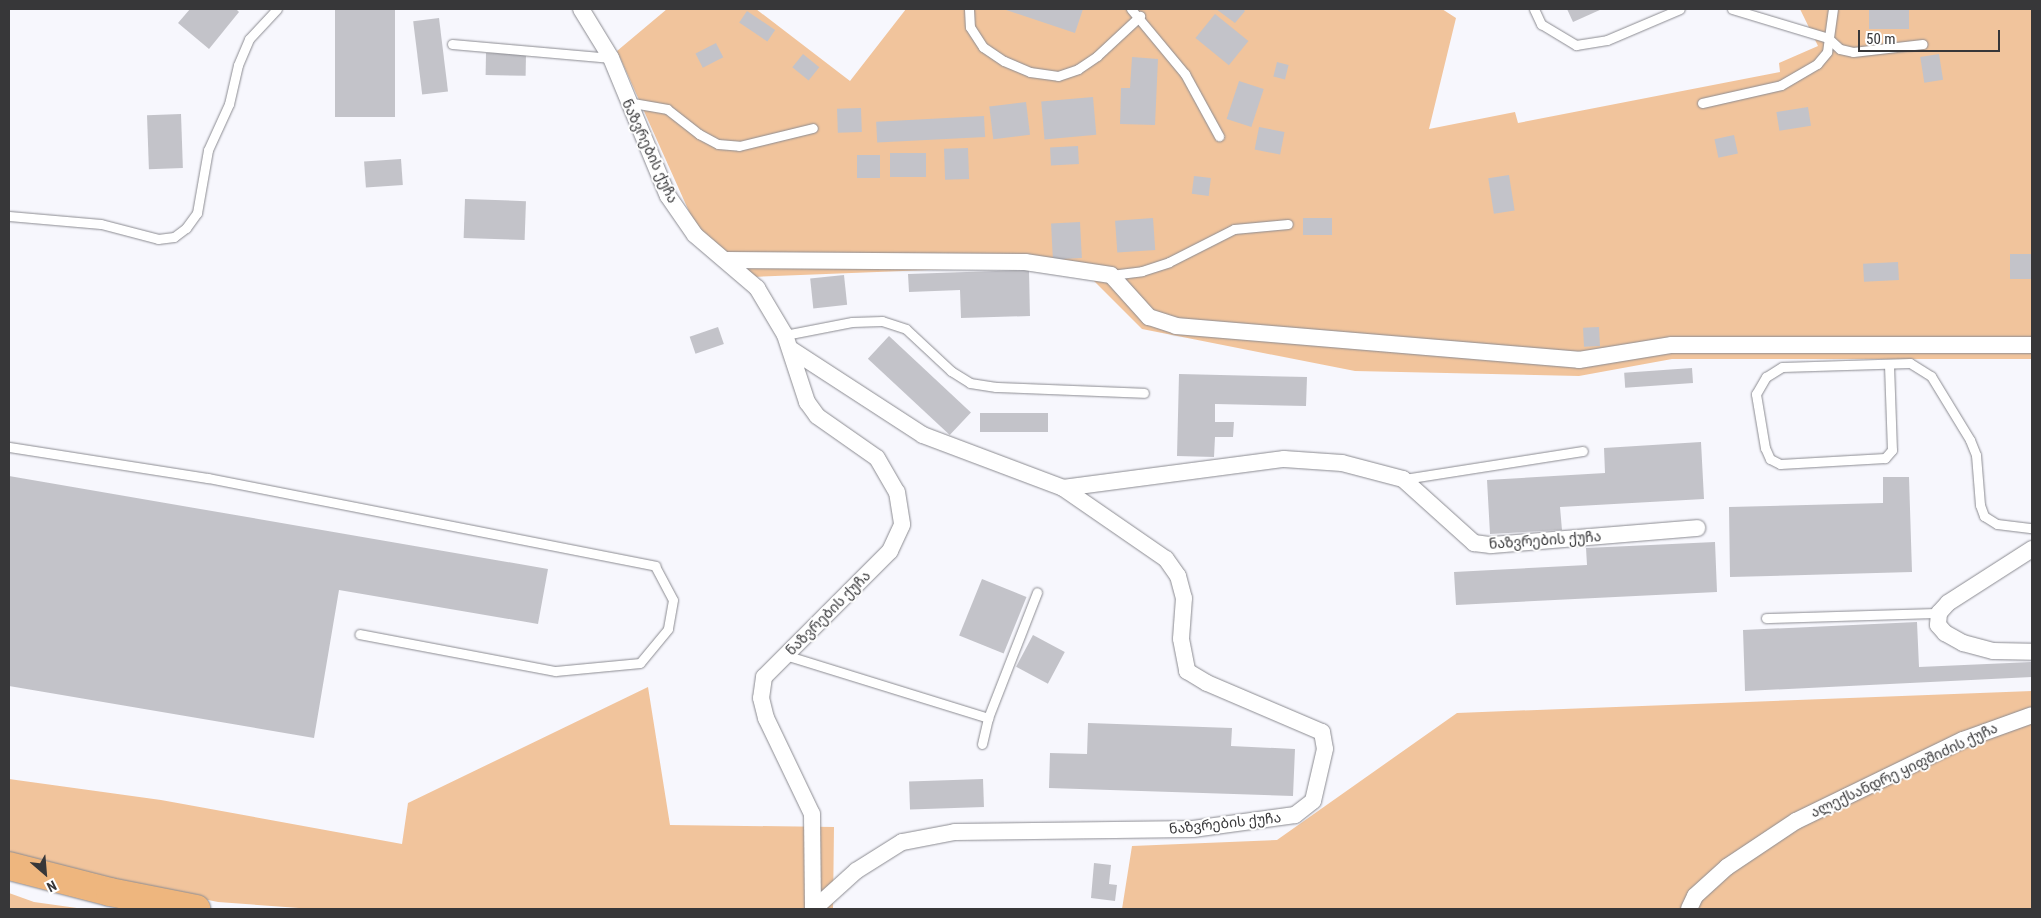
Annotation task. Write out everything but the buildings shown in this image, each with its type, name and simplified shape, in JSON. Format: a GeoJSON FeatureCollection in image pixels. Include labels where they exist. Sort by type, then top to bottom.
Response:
{"type":"FeatureCollection","features":[{"type":"Feature","properties":{"kind":"highway"},"geometry":{"type":"LineString","coordinates":[[9,866],[110,892],[196,909]]}},
{"type":"Feature","properties":{"kind":"street","name":"ნაზვრების ქუჩა"},"geometry":{"type":"LineString","coordinates":[[582,9],[611,58],[627,102],[668,196],[695,235],[757,288],[785,335],[792,350],[807,402],[817,416],[877,458],[897,492],[902,526],[890,551],[764,677],[761,698],[766,718],[812,814],[813,909]]}},
{"type":"Feature","properties":{"kind":"street"},"geometry":{"type":"LineString","coordinates":[[725,260],[1025,262],[1111,275],[1149,317],[1176,326],[1579,360],[1672,345],[1914,343],[2032,345]]}},
{"type":"Feature","properties":{"kind":"street","name":"ნაზვრების ქუჩა"},"geometry":{"type":"LineString","coordinates":[[792,350],[923,435],[1063,488],[1166,559],[1174,570],[1184,598],[1181,640],[1187,671],[1207,683],[1322,732],[1325,749],[1314,801],[1295,815],[1193,829],[955,832],[902,842],[856,871],[813,909]]}},
{"type":"Feature","properties":{"kind":"street","name":"ნაზვრების ქუჩა"},"geometry":{"type":"LineString","coordinates":[[1063,488],[1284,459],[1342,463],[1403,479],[1474,543],[1491,545],[1697,528]]}},
{"type":"Feature","properties":{"kind":"street"},"geometry":{"type":"LineString","coordinates":[[2032,549],[1948,603],[1939,613],[1938,625],[1945,633],[1964,643],[1992,651],[2032,652]]}},
{"type":"Feature","properties":{"kind":"street","name":"ალექსანდრე ყიფშიძის ქუჩა"},"geometry":{"type":"LineString","coordinates":[[1689,909],[1695,896],[1727,867],[1796,821],[1955,744],[2032,714]]}},
{"type":"Feature","properties":{"kind":"lane"},"geometry":{"type":"LineString","coordinates":[[9,216],[101,224],[158,239],[174,237],[186,228],[197,213],[208,150],[229,104],[238,65],[249,39],[277,9]]}},
{"type":"Feature","properties":{"kind":"lane"},"geometry":{"type":"LineString","coordinates":[[969,9],[970,27],[983,47],[1004,61],[1030,72],[1058,76],[1078,69],[1097,56],[1140,16]]}},
{"type":"Feature","properties":{"kind":"lane"},"geometry":{"type":"LineString","coordinates":[[1131,9],[1140,16],[1185,74],[1219,136]]}},
{"type":"Feature","properties":{"kind":"lane"},"geometry":{"type":"LineString","coordinates":[[1534,9],[1541,24],[1576,45],[1607,40],[1680,9]]}},
{"type":"Feature","properties":{"kind":"lane"},"geometry":{"type":"LineString","coordinates":[[1732,9],[1828,38],[1840,49],[1853,52],[1923,44]]}},
{"type":"Feature","properties":{"kind":"lane"},"geometry":{"type":"LineString","coordinates":[[1702,103],[1781,85],[1796,78],[1817,64],[1827,52],[1833,9]]}},
{"type":"Feature","properties":{"kind":"lane"},"geometry":{"type":"LineString","coordinates":[[452,44],[611,58]]}},
{"type":"Feature","properties":{"kind":"lane"},"geometry":{"type":"LineString","coordinates":[[627,102],[667,109],[699,134],[718,144],[739,146],[813,128]]}},
{"type":"Feature","properties":{"kind":"lane"},"geometry":{"type":"LineString","coordinates":[[1111,275],[1142,270],[1169,262],[1234,230],[1288,224]]}},
{"type":"Feature","properties":{"kind":"lane"},"geometry":{"type":"LineString","coordinates":[[785,335],[852,322],[882,321],[906,328],[944,365],[970,383],[1144,393]]}},
{"type":"Feature","properties":{"kind":"lane"},"geometry":{"type":"LineString","coordinates":[[1910,363],[1914,343]]}},
{"type":"Feature","properties":{"kind":"lane"},"geometry":{"type":"LineString","coordinates":[[1889,365],[1892,450],[1885,458],[1780,464],[1770,459],[1764,448],[1756,394],[1766,377],[1782,367],[1910,363],[1931,376],[1970,440],[1976,455],[1980,505],[1984,516],[1997,524],[2032,528]]}},
{"type":"Feature","properties":{"kind":"lane"},"geometry":{"type":"LineString","coordinates":[[9,447],[208,478],[655,566],[673,600],[668,629],[640,663],[555,671],[359,634]]}},
{"type":"Feature","properties":{"kind":"lane"},"geometry":{"type":"LineString","coordinates":[[1403,479],[1583,451]]}},
{"type":"Feature","properties":{"kind":"lane"},"geometry":{"type":"LineString","coordinates":[[982,744],[988,718],[1037,592]]}},
{"type":"Feature","properties":{"kind":"lane"},"geometry":{"type":"LineString","coordinates":[[1766,618],[1939,613]]}},
{"type":"Feature","properties":{"kind":"lane"},"geometry":{"type":"LineString","coordinates":[[785,655],[988,718]]}},
{"type":"Feature","properties":{"kind":"shaded area"},"geometry":{"type":"Polygon","coordinates":[[[667,9],[756,9],[850,81],[906,9],[1442,9],[1456,18],[1429,129],[1515,112],[1518,123],[1780,72],[1779,63],[1818,46],[1800,9],[2032,9],[2032,359],[1672,359],[1579,376],[1355,371],[1142,329],[1090,277],[1034,266],[752,277],[696,227],[617,51],[667,9]]]}},
{"type":"Feature","properties":{"kind":"shaded area"},"geometry":{"type":"Polygon","coordinates":[[[648,687],[670,825],[834,827],[833,909],[313,909],[218,902],[27,863],[9,857],[9,779],[161,800],[402,844],[408,803],[648,687]]]}},
{"type":"Feature","properties":{"kind":"shaded area"},"geometry":{"type":"Polygon","coordinates":[[[2032,691],[2032,909],[1122,909],[1132,846],[1277,840],[1457,713],[2032,691]]]}},
{"type":"Feature","properties":{"kind":"shaded area"},"geometry":{"type":"Polygon","coordinates":[[[9,893],[34,902],[84,909],[9,909],[9,893]]]}}]}
